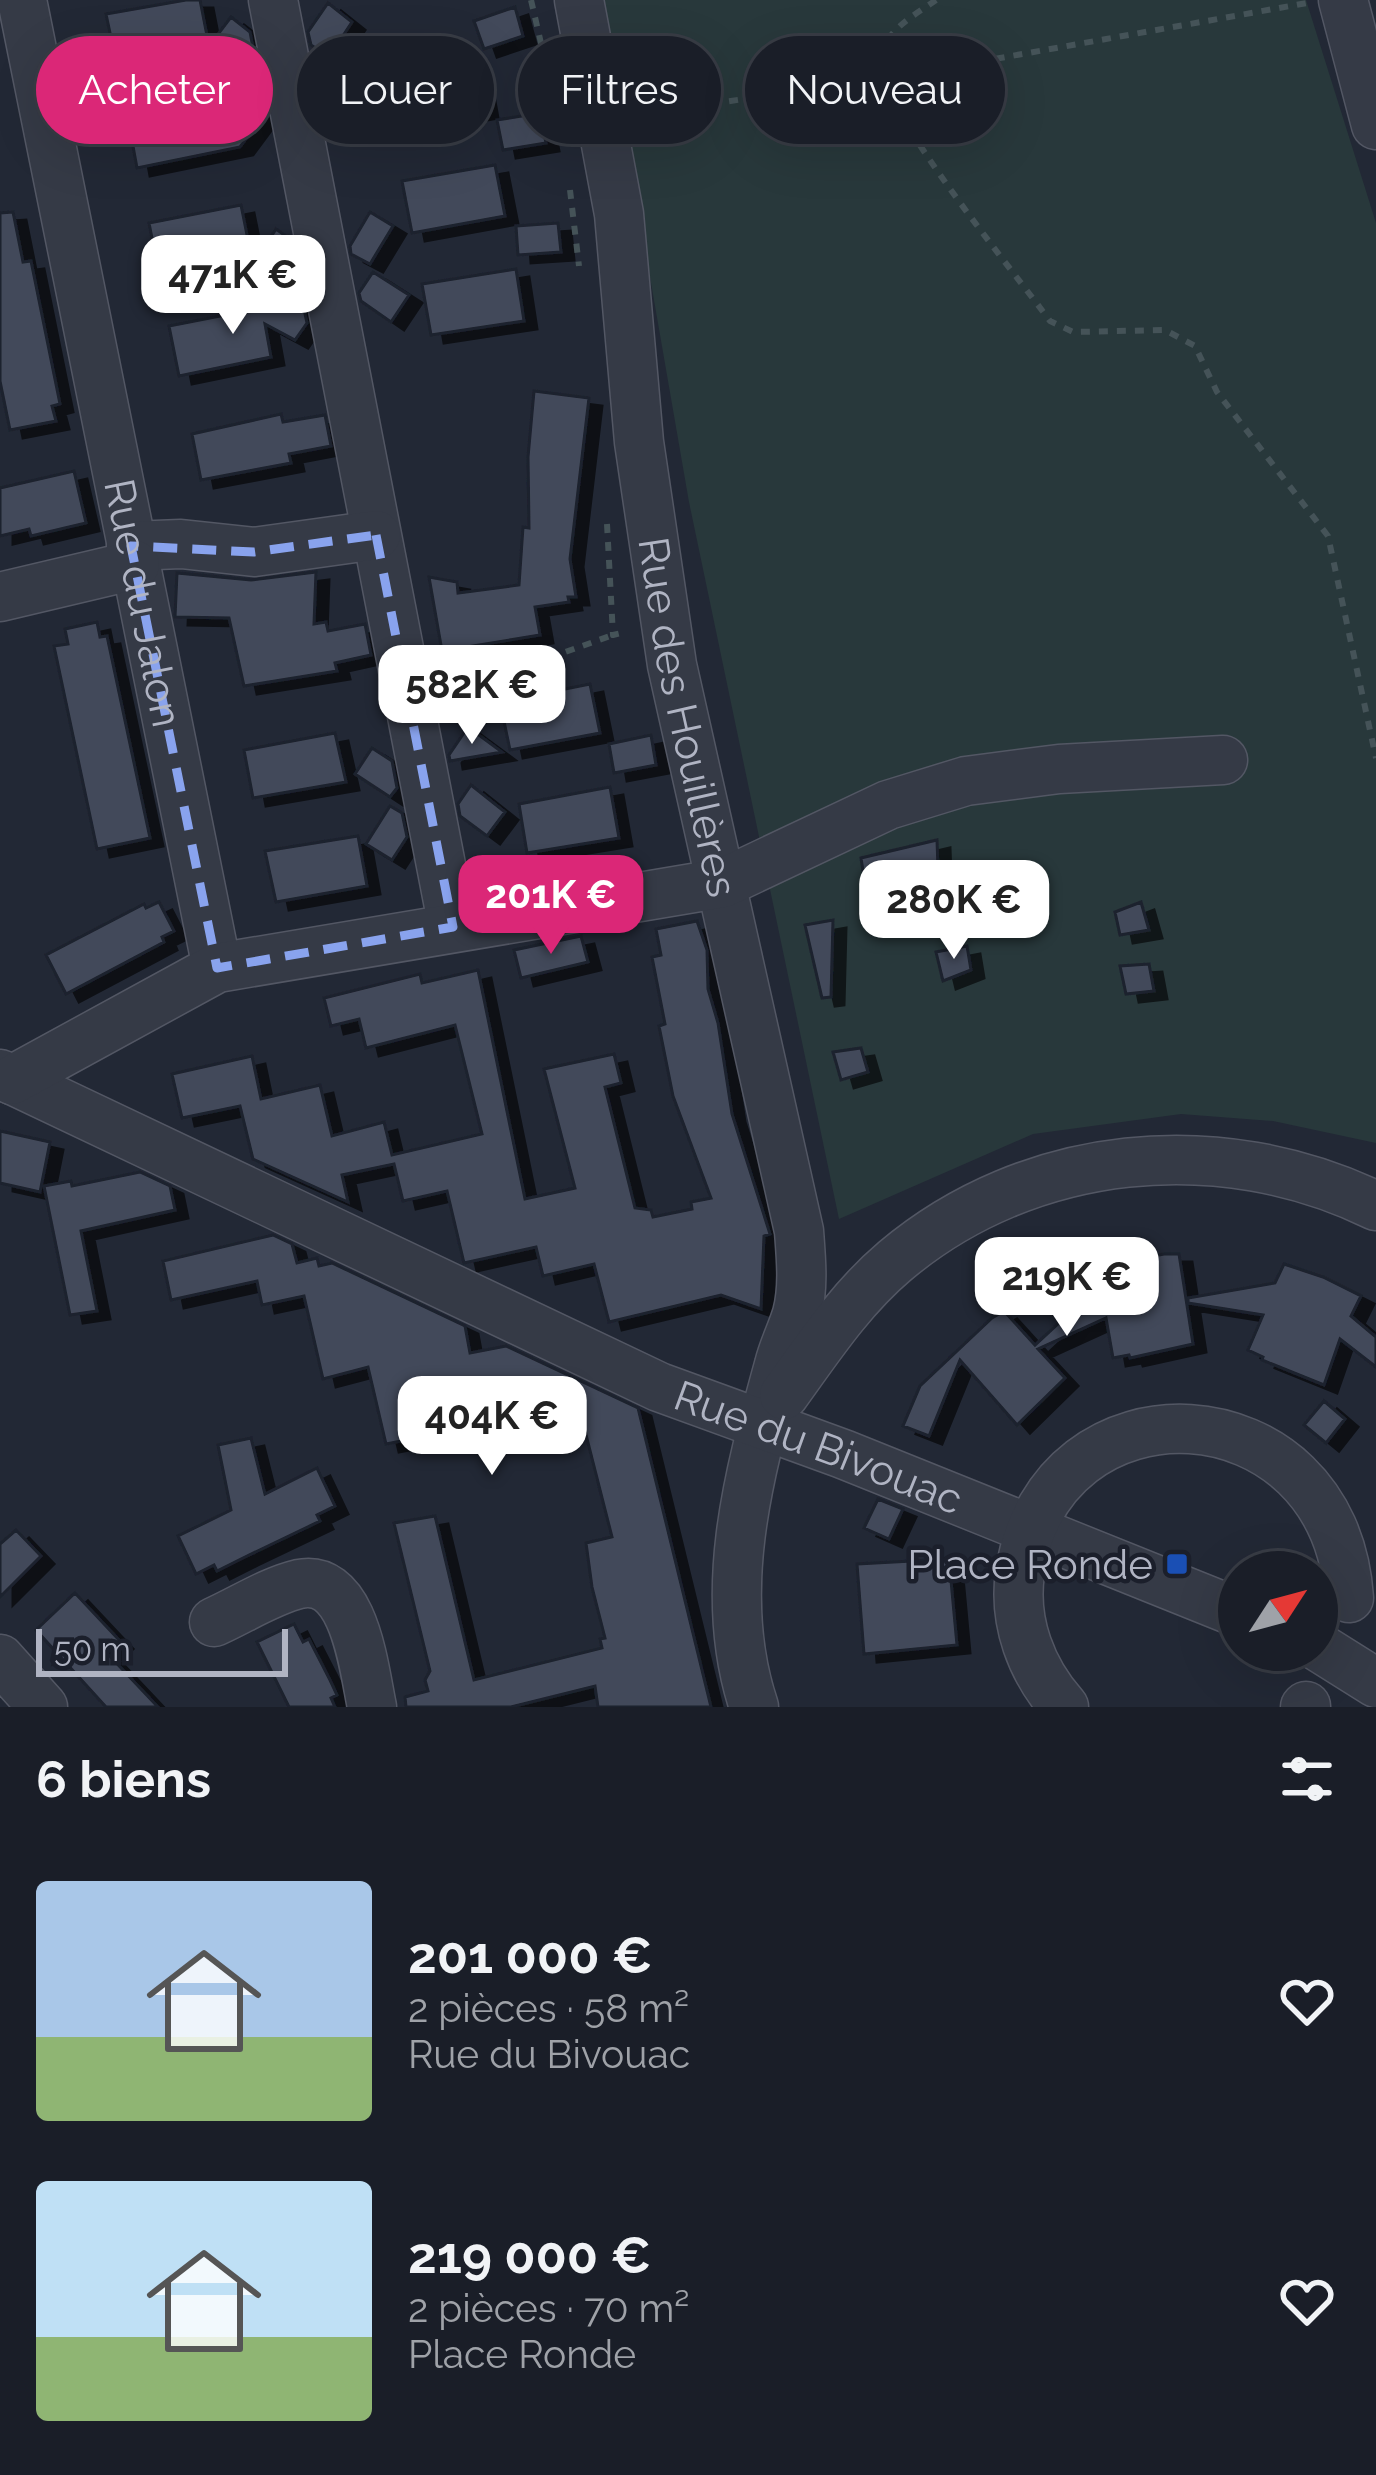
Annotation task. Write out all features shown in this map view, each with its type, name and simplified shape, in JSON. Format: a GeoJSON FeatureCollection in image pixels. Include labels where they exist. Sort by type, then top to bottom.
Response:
{"type":"FeatureCollection","features":[{"type":"Feature","properties":{"kind":"street","name":"Rue du Jalon"},"geometry":{"type":"LineString","coordinates":[[22,0],[217,968]]}},
{"type":"Feature","properties":{"kind":"street"},"geometry":{"type":"LineString","coordinates":[[273,0],[453,927]]}},
{"type":"Feature","properties":{"kind":"street","name":"Rue des Houillères"},"geometry":{"type":"LineString","coordinates":[[579,0],[586,36]]}},
{"type":"Feature","properties":{"kind":"street"},"geometry":{"type":"LineString","coordinates":[[1343,0],[1376,125]]}},
{"type":"Feature","properties":{"kind":"street","name":"Rue des Houillères"},"geometry":{"type":"LineString","coordinates":[[607,144],[622,230],[639,442],[665,623],[800,1231],[797,1314],[764,1423],[740,1530],[734,1583],[739,1655],[754,1707]]}},
{"type":"Feature","properties":{"kind":"street"},"geometry":{"type":"LineString","coordinates":[[0,597],[181,544],[254,552],[376,535]]}},
{"type":"Feature","properties":{"kind":"street","name":"Rue du Bivouac"},"geometry":{"type":"LineString","coordinates":[[6,1077],[217,968],[723,883],[888,805],[966,781],[1060,769],[1223,760]]}},
{"type":"Feature","properties":{"kind":"street","name":"Rue du Bivouac"},"geometry":{"type":"LineString","coordinates":[[6,1077],[659,1387],[709,1408],[764,1423],[1218,1605]]}},
{"type":"Feature","properties":{"kind":"street"},"geometry":{"type":"LineString","coordinates":[[764,1423],[835,1325],[893,1262],[960,1216],[1052,1176],[1133,1160],[1220,1162],[1303,1178],[1376,1206]]}},
{"type":"Feature","properties":{"kind":"street"},"geometry":{"type":"LineString","coordinates":[[1064,1707],[1036,1669],[1019,1614],[1018,1585],[1031,1529],[1064,1478],[1114,1443],[1173,1428],[1233,1436],[1287,1464],[1309,1485],[1340,1538],[1349,1598]]}},
{"type":"Feature","properties":{"kind":"street"},"geometry":{"type":"LineString","coordinates":[[214,1622],[303,1583],[325,1586],[346,1607],[352,1622],[373,1707]]}},
{"type":"Feature","properties":{"kind":"street"},"geometry":{"type":"LineString","coordinates":[[0,1659],[43,1707]]}},
{"type":"Feature","properties":{"kind":"street"},"geometry":{"type":"LineString","coordinates":[[1338,1660],[1376,1684]]}},
{"type":"Feature","properties":{"kind":"path"},"geometry":{"type":"LineString","coordinates":[[531,0],[539,36]]}},
{"type":"Feature","properties":{"kind":"path"},"geometry":{"type":"LineString","coordinates":[[890,36],[936,0]]}},
{"type":"Feature","properties":{"kind":"path"},"geometry":{"type":"LineString","coordinates":[[1005,58],[1324,0]]}},
{"type":"Feature","properties":{"kind":"path"},"geometry":{"type":"LineString","coordinates":[[920,144],[1050,321],[1073,332],[1165,330],[1195,346],[1217,392],[1328,536],[1376,758]]}},
{"type":"Feature","properties":{"kind":"path"},"geometry":{"type":"LineString","coordinates":[[570,190],[581,280]]}},
{"type":"Feature","properties":{"kind":"path"},"geometry":{"type":"LineString","coordinates":[[606,508],[613,635]]}},
{"type":"Feature","properties":{"kind":"path"},"geometry":{"type":"LineString","coordinates":[[406,686],[554,656],[665,623]]}},
{"type":"Feature","properties":{"kind":"highlighted area"},"geometry":{"type":"Polygon","coordinates":[[[376,535],[453,927],[217,968],[131,546],[254,552],[376,535]]]}},
{"type":"Feature","properties":{"kind":"shaded area"},"geometry":{"type":"Polygon","coordinates":[[[602,0],[1306,0],[1376,223],[1376,1143],[1273,1121],[1181,1114],[1033,1134],[839,1219],[689,502],[627,144],[721,144],[721,36],[608,36],[602,0]]]}},
{"type":"Feature","properties":{"kind":"building"},"geometry":{"type":"Polygon","coordinates":[[[200,0],[207,36],[111,36],[106,14],[200,0]]]}},
{"type":"Feature","properties":{"kind":"building"},"geometry":{"type":"Polygon","coordinates":[[[328,3],[352,22],[343,36],[309,36],[328,3]]]}},
{"type":"Feature","properties":{"kind":"building"},"geometry":{"type":"Polygon","coordinates":[[[515,7],[523,36],[494,46],[494,36],[479,36],[474,21],[515,7]]]}},
{"type":"Feature","properties":{"kind":"building"},"geometry":{"type":"Polygon","coordinates":[[[231,17],[251,36],[217,36],[231,17]]]}},
{"type":"Feature","properties":{"kind":"building"},"geometry":{"type":"Polygon","coordinates":[[[518,117],[518,144],[540,144],[503,150],[497,120],[518,117]]]}},
{"type":"Feature","properties":{"kind":"building"},"geometry":{"type":"Polygon","coordinates":[[[133,144],[242,144],[240,147],[137,168],[133,144]]]}},
{"type":"Feature","properties":{"kind":"building"},"geometry":{"type":"Polygon","coordinates":[[[495,165],[505,216],[412,233],[402,181],[495,165]]]}},
{"type":"Feature","properties":{"kind":"building"},"geometry":{"type":"Polygon","coordinates":[[[241,205],[251,255],[159,274],[149,223],[241,205]]]}},
{"type":"Feature","properties":{"kind":"building"},"geometry":{"type":"Polygon","coordinates":[[[13,212],[23,262],[31,261],[60,404],[52,406],[56,421],[10,430],[0,381],[0,213],[13,212]]]}},
{"type":"Feature","properties":{"kind":"building"},"geometry":{"type":"Polygon","coordinates":[[[370,212],[393,226],[370,264],[351,254],[350,246],[370,212]]]}},
{"type":"Feature","properties":{"kind":"building"},"geometry":{"type":"Polygon","coordinates":[[[558,223],[561,252],[518,255],[516,226],[558,223]]]}},
{"type":"Feature","properties":{"kind":"building"},"geometry":{"type":"Polygon","coordinates":[[[276,229],[290,239],[296,278],[260,254],[276,229]]]}},
{"type":"Feature","properties":{"kind":"building"},"geometry":{"type":"Polygon","coordinates":[[[516,269],[524,321],[431,335],[422,284],[516,269]]]}},
{"type":"Feature","properties":{"kind":"building"},"geometry":{"type":"Polygon","coordinates":[[[373,272],[409,295],[391,322],[361,301],[359,293],[373,272]]]}},
{"type":"Feature","properties":{"kind":"building"},"geometry":{"type":"Polygon","coordinates":[[[302,300],[307,323],[295,340],[265,324],[271,357],[179,376],[169,326],[302,300]]]}},
{"type":"Feature","properties":{"kind":"building"},"geometry":{"type":"Polygon","coordinates":[[[534,391],[589,398],[570,559],[576,597],[535,607],[540,635],[442,651],[429,577],[457,582],[458,593],[519,585],[523,527],[529,528],[534,391]]]}},
{"type":"Feature","properties":{"kind":"building"},"geometry":{"type":"Polygon","coordinates":[[[281,414],[283,422],[325,415],[331,446],[289,454],[291,463],[201,480],[192,434],[281,414]]]}},
{"type":"Feature","properties":{"kind":"building"},"geometry":{"type":"Polygon","coordinates":[[[74,471],[86,523],[31,536],[29,529],[0,536],[0,488],[74,471]]]}},
{"type":"Feature","properties":{"kind":"building"},"geometry":{"type":"Polygon","coordinates":[[[316,572],[314,624],[326,622],[328,631],[365,624],[371,655],[335,663],[337,671],[244,686],[229,618],[175,617],[177,573],[251,580],[316,572]]]}},
{"type":"Feature","properties":{"kind":"building"},"geometry":{"type":"Polygon","coordinates":[[[97,622],[100,637],[107,636],[150,838],[97,849],[54,646],[68,644],[65,629],[97,622]]]}},
{"type":"Feature","properties":{"kind":"building"},"geometry":{"type":"Polygon","coordinates":[[[590,684],[600,733],[510,750],[500,702],[590,684]]]}},
{"type":"Feature","properties":{"kind":"building"},"geometry":{"type":"Polygon","coordinates":[[[468,727],[502,752],[450,761],[449,755],[468,727]]]}},
{"type":"Feature","properties":{"kind":"building"},"geometry":{"type":"Polygon","coordinates":[[[335,733],[346,782],[253,798],[244,750],[335,733]]]}},
{"type":"Feature","properties":{"kind":"building"},"geometry":{"type":"Polygon","coordinates":[[[651,735],[656,765],[614,773],[609,744],[651,735]]]}},
{"type":"Feature","properties":{"kind":"building"},"geometry":{"type":"Polygon","coordinates":[[[372,748],[392,761],[397,788],[390,797],[355,774],[372,748]]]}},
{"type":"Feature","properties":{"kind":"building"},"geometry":{"type":"Polygon","coordinates":[[[471,785],[505,812],[487,836],[460,816],[458,804],[471,785]]]}},
{"type":"Feature","properties":{"kind":"building"},"geometry":{"type":"Polygon","coordinates":[[[610,787],[619,838],[527,853],[519,804],[610,787]]]}},
{"type":"Feature","properties":{"kind":"building"},"geometry":{"type":"Polygon","coordinates":[[[390,806],[402,813],[407,837],[392,860],[366,844],[390,806]]]}},
{"type":"Feature","properties":{"kind":"building"},"geometry":{"type":"Polygon","coordinates":[[[358,836],[367,886],[276,902],[265,851],[358,836]]]}},
{"type":"Feature","properties":{"kind":"building"},"geometry":{"type":"Polygon","coordinates":[[[937,840],[938,868],[863,871],[861,858],[937,840]]]}},
{"type":"Feature","properties":{"kind":"building"},"geometry":{"type":"Polygon","coordinates":[[[159,902],[174,931],[162,937],[164,942],[66,994],[46,955],[144,904],[146,908],[159,902]]]}},
{"type":"Feature","properties":{"kind":"building"},"geometry":{"type":"Polygon","coordinates":[[[1141,902],[1149,930],[1120,935],[1115,912],[1141,902]]]}},
{"type":"Feature","properties":{"kind":"building"},"geometry":{"type":"Polygon","coordinates":[[[833,920],[831,997],[822,998],[805,925],[833,920]]]}},
{"type":"Feature","properties":{"kind":"building"},"geometry":{"type":"Polygon","coordinates":[[[697,921],[707,950],[708,989],[732,1114],[770,1234],[764,1236],[761,1309],[721,1295],[609,1322],[594,1264],[543,1276],[536,1247],[464,1263],[447,1191],[403,1201],[394,1164],[342,1175],[348,1202],[253,1159],[240,1106],[182,1118],[172,1074],[252,1056],[261,1099],[320,1085],[332,1136],[384,1122],[392,1155],[482,1134],[455,1025],[366,1048],[359,1019],[331,1026],[324,998],[420,974],[422,983],[478,970],[525,1199],[575,1188],[544,1069],[614,1054],[621,1083],[605,1087],[635,1208],[651,1210],[653,1217],[692,1209],[691,1202],[711,1198],[673,1096],[652,957],[661,955],[656,929],[697,921]]]}},
{"type":"Feature","properties":{"kind":"building"},"geometry":{"type":"Polygon","coordinates":[[[581,936],[588,962],[521,978],[514,950],[581,936]]]}},
{"type":"Feature","properties":{"kind":"building"},"geometry":{"type":"Polygon","coordinates":[[[967,946],[971,970],[943,981],[936,952],[967,946]]]}},
{"type":"Feature","properties":{"kind":"building"},"geometry":{"type":"Polygon","coordinates":[[[1149,964],[1154,991],[1126,994],[1120,966],[1149,964]]]}},
{"type":"Feature","properties":{"kind":"building"},"geometry":{"type":"Polygon","coordinates":[[[861,1048],[868,1072],[841,1080],[833,1052],[861,1048]]]}},
{"type":"Feature","properties":{"kind":"building"},"geometry":{"type":"Polygon","coordinates":[[[0,1131],[50,1142],[40,1192],[0,1183],[0,1131]]]}},
{"type":"Feature","properties":{"kind":"building"},"geometry":{"type":"Polygon","coordinates":[[[140,1172],[170,1186],[175,1210],[81,1231],[97,1311],[70,1315],[44,1186],[71,1181],[72,1186],[140,1172]]]}},
{"type":"Feature","properties":{"kind":"building"},"geometry":{"type":"Polygon","coordinates":[[[273,1235],[292,1244],[297,1263],[317,1258],[319,1266],[332,1263],[465,1326],[470,1353],[506,1346],[638,1408],[711,1707],[598,1707],[595,1686],[511,1707],[406,1707],[405,1697],[428,1691],[425,1680],[430,1671],[394,1523],[435,1516],[474,1680],[602,1648],[600,1639],[605,1638],[586,1543],[612,1537],[584,1427],[578,1428],[577,1422],[507,1439],[505,1430],[486,1434],[479,1403],[414,1421],[417,1438],[386,1444],[368,1367],[323,1379],[304,1296],[262,1305],[257,1281],[171,1300],[163,1261],[273,1235]]]}},
{"type":"Feature","properties":{"kind":"building"},"geometry":{"type":"Polygon","coordinates":[[[1179,1254],[1193,1344],[1113,1358],[1106,1318],[1038,1349],[1065,1378],[1017,1425],[960,1360],[929,1436],[903,1426],[920,1386],[992,1318],[1004,1311],[1035,1345],[1101,1284],[1099,1267],[1179,1254]]]}},
{"type":"Feature","properties":{"kind":"building"},"geometry":{"type":"Polygon","coordinates":[[[1284,1264],[1361,1296],[1351,1316],[1376,1337],[1376,1367],[1340,1339],[1324,1385],[1248,1350],[1263,1315],[1188,1303],[1188,1298],[1275,1283],[1284,1264]]]}},
{"type":"Feature","properties":{"kind":"building"},"geometry":{"type":"Polygon","coordinates":[[[1324,1401],[1345,1419],[1326,1443],[1304,1425],[1324,1401]]]}},
{"type":"Feature","properties":{"kind":"building"},"geometry":{"type":"Polygon","coordinates":[[[251,1438],[265,1494],[317,1468],[335,1506],[317,1515],[320,1521],[217,1571],[214,1565],[196,1574],[178,1536],[231,1510],[218,1445],[251,1438]]]}},
{"type":"Feature","properties":{"kind":"building"},"geometry":{"type":"Polygon","coordinates":[[[878,1499],[903,1509],[889,1539],[864,1528],[878,1499]]]}},
{"type":"Feature","properties":{"kind":"building"},"geometry":{"type":"Polygon","coordinates":[[[16,1530],[41,1556],[0,1597],[0,1544],[16,1530]]]}},
{"type":"Feature","properties":{"kind":"building"},"geometry":{"type":"Polygon","coordinates":[[[949,1559],[957,1645],[864,1654],[857,1564],[949,1559]]]}},
{"type":"Feature","properties":{"kind":"building"},"geometry":{"type":"Polygon","coordinates":[[[75,1593],[120,1641],[107,1653],[158,1707],[106,1707],[36,1630],[75,1593]]]}},
{"type":"Feature","properties":{"kind":"building"},"geometry":{"type":"Polygon","coordinates":[[[294,1624],[303,1642],[309,1639],[330,1680],[337,1695],[331,1698],[335,1707],[289,1707],[257,1642],[294,1624]]]}},
{"type":"Feature","properties":{"kind":"place","name":"Place Ronde"},"geometry":{"type":"Point","coordinates":[1177,1564]}}]}
